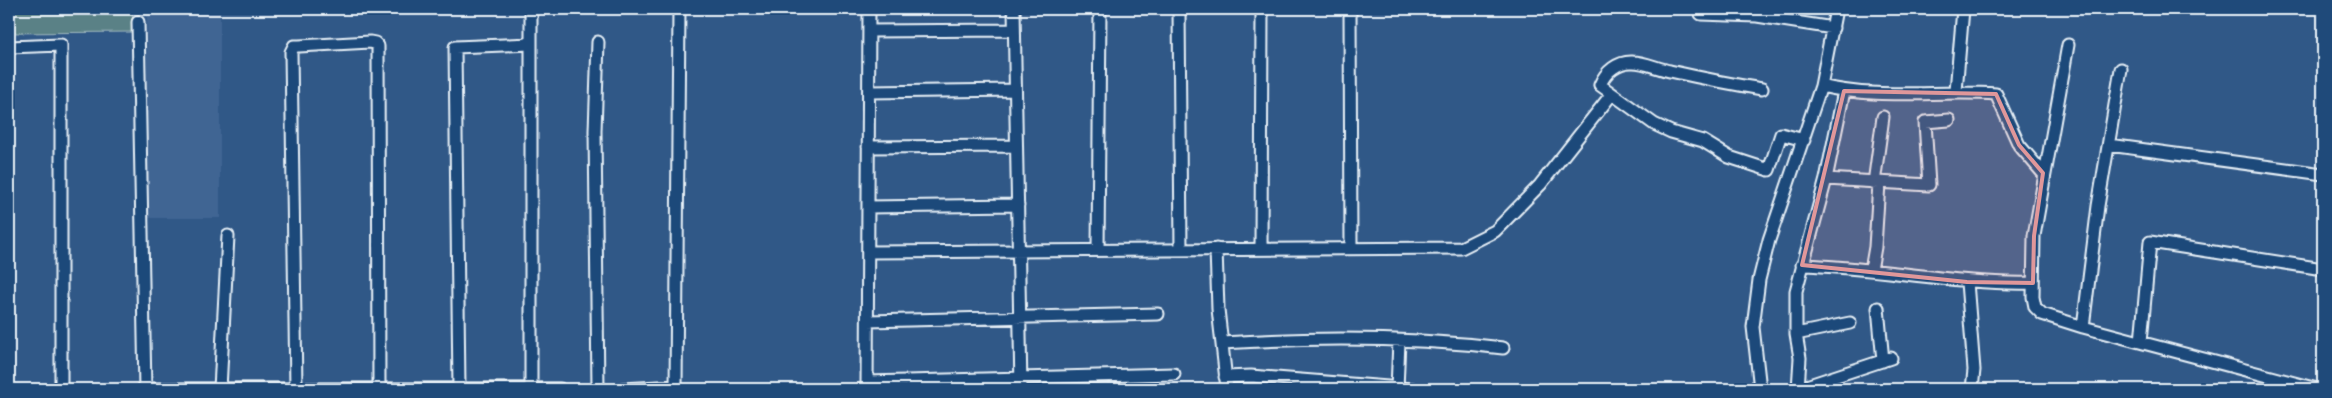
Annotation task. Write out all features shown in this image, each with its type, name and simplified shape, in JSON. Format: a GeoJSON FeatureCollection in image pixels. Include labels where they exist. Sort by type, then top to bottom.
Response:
{"type":"FeatureCollection","features":[{"type":"Feature","properties":{"kind":"street"},"geometry":{"type":"LineString","coordinates":[[531,9],[531,388]]}},
{"type":"Feature","properties":{"kind":"street"},"geometry":{"type":"LineString","coordinates":[[622,389],[676,388],[679,9]]}},
{"type":"Feature","properties":{"kind":"street"},"geometry":{"type":"LineString","coordinates":[[869,9],[867,386],[1021,384],[1174,374]]}},
{"type":"Feature","properties":{"kind":"street"},"geometry":{"type":"LineString","coordinates":[[1014,9],[1021,384]]}},
{"type":"Feature","properties":{"kind":"street"},"geometry":{"type":"LineString","coordinates":[[1098,250],[1100,9]]}},
{"type":"Feature","properties":{"kind":"street"},"geometry":{"type":"LineString","coordinates":[[1179,9],[1181,250]]}},
{"type":"Feature","properties":{"kind":"street"},"geometry":{"type":"LineString","coordinates":[[1261,248],[1262,9]]}},
{"type":"Feature","properties":{"kind":"street"},"geometry":{"type":"LineString","coordinates":[[1350,9],[1351,247]]}},
{"type":"Feature","properties":{"kind":"street"},"geometry":{"type":"LineString","coordinates":[[1760,389],[1754,327],[1759,280],[1769,240],[1822,86],[1836,9]]}},
{"type":"Feature","properties":{"kind":"street"},"geometry":{"type":"LineString","coordinates":[[1956,91],[1963,9]]}},
{"type":"Feature","properties":{"kind":"street"},"geometry":{"type":"LineString","coordinates":[[1701,14],[1757,16],[1833,28]]}},
{"type":"Feature","properties":{"kind":"street"},"geometry":{"type":"LineString","coordinates":[[138,22],[146,389],[560,389]]}},
{"type":"Feature","properties":{"kind":"street"},"geometry":{"type":"LineString","coordinates":[[869,31],[1014,30]]}},
{"type":"Feature","properties":{"kind":"street"},"geometry":{"type":"LineString","coordinates":[[296,388],[292,52],[294,46],[370,42],[378,46],[378,389]]}},
{"type":"Feature","properties":{"kind":"street"},"geometry":{"type":"LineString","coordinates":[[598,42],[595,130],[598,389]]}},
{"type":"Feature","properties":{"kind":"street"},"geometry":{"type":"LineString","coordinates":[[460,388],[455,47],[531,44]]}},
{"type":"Feature","properties":{"kind":"street"},"geometry":{"type":"LineString","coordinates":[[9,47],[61,45],[61,389]]}},
{"type":"Feature","properties":{"kind":"street"},"geometry":{"type":"LineString","coordinates":[[2068,45],[2043,173],[2034,236],[2032,283],[2035,307],[2042,314],[2083,327],[2316,389]]}},
{"type":"Feature","properties":{"kind":"street"},"geometry":{"type":"LineString","coordinates":[[1762,89],[1688,76],[1633,62],[1622,63],[1604,76],[1600,85],[1611,95],[1654,124],[1671,132],[1702,141],[1729,157],[1769,170],[1781,134],[1804,140]]}},
{"type":"Feature","properties":{"kind":"street"},"geometry":{"type":"LineString","coordinates":[[2083,327],[2098,206],[2121,70]]}},
{"type":"Feature","properties":{"kind":"street"},"geometry":{"type":"LineString","coordinates":[[1822,86],[1844,91],[1956,91],[1996,94],[2019,145],[2043,173]]}},
{"type":"Feature","properties":{"kind":"street"},"geometry":{"type":"LineString","coordinates":[[869,92],[1015,90]]}},
{"type":"Feature","properties":{"kind":"street"},"geometry":{"type":"LineString","coordinates":[[1844,91],[1826,179],[1796,291],[1796,334],[1800,358],[1800,389],[1887,359],[1878,308]]}},
{"type":"Feature","properties":{"kind":"street"},"geometry":{"type":"LineString","coordinates":[[868,252],[1018,252],[1351,247],[1461,248],[1495,231],[1540,185],[1611,95]]}},
{"type":"Feature","properties":{"kind":"street"},"geometry":{"type":"LineString","coordinates":[[1871,270],[1875,247],[1876,183],[1883,118]]}},
{"type":"Feature","properties":{"kind":"street"},"geometry":{"type":"LineString","coordinates":[[1826,179],[1929,186],[1925,123],[1927,120],[1949,120]]}},
{"type":"Feature","properties":{"kind":"street"},"geometry":{"type":"LineString","coordinates":[[2109,145],[2323,174]]}},
{"type":"Feature","properties":{"kind":"street"},"geometry":{"type":"LineString","coordinates":[[868,147],[1016,146]]}},
{"type":"Feature","properties":{"kind":"street"},"geometry":{"type":"LineString","coordinates":[[868,206],[1018,205]]}},
{"type":"Feature","properties":{"kind":"street"},"geometry":{"type":"LineString","coordinates":[[220,389],[228,236]]}},
{"type":"Feature","properties":{"kind":"street"},"geometry":{"type":"LineString","coordinates":[[2141,342],[2150,242],[2323,269]]}},
{"type":"Feature","properties":{"kind":"street"},"geometry":{"type":"LineString","coordinates":[[1216,249],[1218,309],[1226,389]]}},
{"type":"Feature","properties":{"kind":"street"},"geometry":{"type":"LineString","coordinates":[[1802,265],[1871,270],[1968,282],[2032,283]]}},
{"type":"Feature","properties":{"kind":"street"},"geometry":{"type":"LineString","coordinates":[[1968,282],[1974,370],[1972,389]]}},
{"type":"Feature","properties":{"kind":"street"},"geometry":{"type":"LineString","coordinates":[[868,321],[1158,314]]}},
{"type":"Feature","properties":{"kind":"street"},"geometry":{"type":"LineString","coordinates":[[1796,334],[1850,323]]}},
{"type":"Feature","properties":{"kind":"street"},"geometry":{"type":"LineString","coordinates":[[1222,342],[1274,339],[1441,341],[1503,348]]}},
{"type":"Feature","properties":{"kind":"street"},"geometry":{"type":"LineString","coordinates":[[1397,389],[1400,341]]}},
{"type":"Feature","properties":{"kind":"street"},"geometry":{"type":"LineString","coordinates":[[1225,377],[1251,376],[1413,389]]}},
{"type":"Feature","properties":{"kind":"highlighted area"},"geometry":{"type":"Polygon","coordinates":[[[1844,91],[1996,94],[2019,145],[2043,173],[2034,236],[2033,283],[1967,282],[1802,265],[1844,91]]]}},
{"type":"Feature","properties":{"kind":"shaded area"},"geometry":{"type":"Polygon","coordinates":[[[147,9],[220,9],[220,218],[146,218],[147,9]]]}},
{"type":"Feature","properties":{"kind":"green space"},"geometry":{"type":"Polygon","coordinates":[[[9,9],[132,9],[133,32],[9,33],[9,9]]]}}]}
